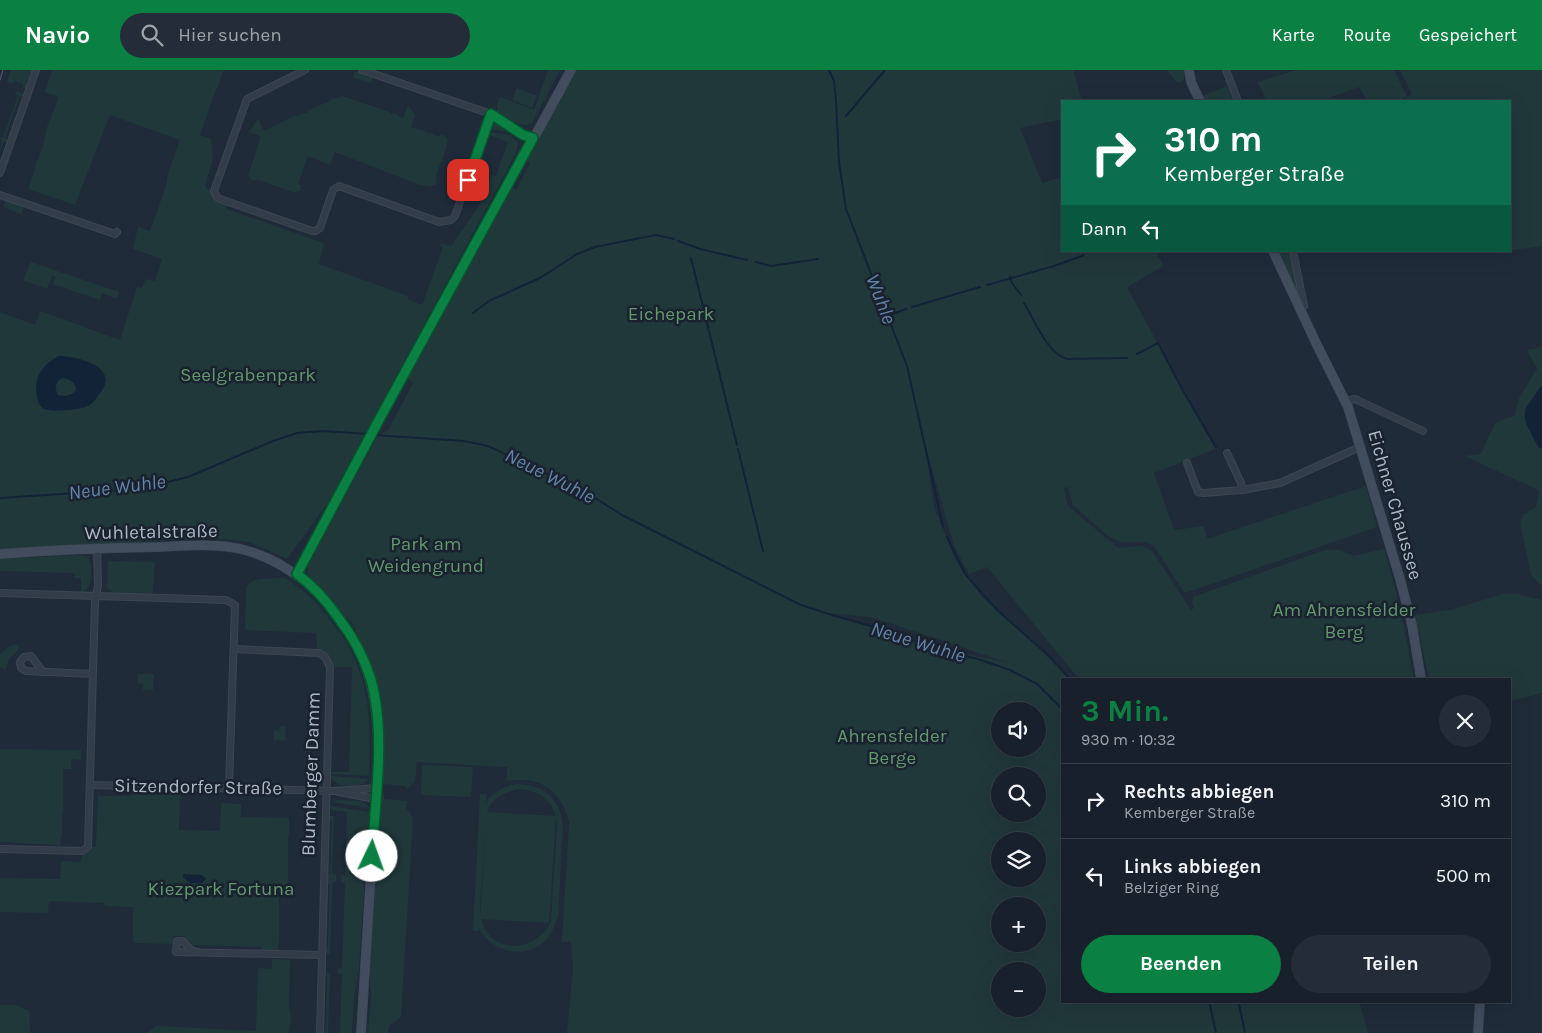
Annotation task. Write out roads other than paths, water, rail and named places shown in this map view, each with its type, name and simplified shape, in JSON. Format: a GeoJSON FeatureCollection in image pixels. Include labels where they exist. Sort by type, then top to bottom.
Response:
{"type":"FeatureCollection","features":[{"type":"Feature","properties":{"kind":"main road"},"geometry":{"type":"LineString","coordinates":[[361,1033],[378,725],[371,680],[362,655],[344,624],[324,600],[297,574],[380,418],[571,70]]}},
{"type":"Feature","properties":{"kind":"main road"},"geometry":{"type":"LineString","coordinates":[[1189,70],[1191,82],[1200,100]]}},
{"type":"Feature","properties":{"kind":"main road","name":"Eichner Chaussee"},"geometry":{"type":"LineString","coordinates":[[1273,252],[1316,343],[1346,401],[1400,579],[1412,625],[1421,678]]}},
{"type":"Feature","properties":{"kind":"main road","name":"Wuhletalstraße"},"geometry":{"type":"LineString","coordinates":[[0,554],[97,548],[201,545],[229,547],[260,555],[297,574]]}},
{"type":"Feature","properties":{"kind":"main road"},"geometry":{"type":"LineString","coordinates":[[1478,1033],[1480,1003]]}},
{"type":"Feature","properties":{"kind":"street"},"geometry":{"type":"LineString","coordinates":[[0,173],[36,70]]}},
{"type":"Feature","properties":{"kind":"street"},"geometry":{"type":"LineString","coordinates":[[305,70],[247,99],[214,191],[220,199],[312,231],[320,228],[333,190],[339,186],[439,222],[451,220],[455,216],[491,114]]}},
{"type":"Feature","properties":{"kind":"street"},"geometry":{"type":"LineString","coordinates":[[364,70],[491,114],[523,135],[533,138]]}},
{"type":"Feature","properties":{"kind":"street"},"geometry":{"type":"LineString","coordinates":[[1226,70],[1238,100]]}},
{"type":"Feature","properties":{"kind":"street"},"geometry":{"type":"LineString","coordinates":[[0,195],[115,234],[118,232]]}},
{"type":"Feature","properties":{"kind":"street"},"geometry":{"type":"LineString","coordinates":[[1293,252],[1304,306]]}},
{"type":"Feature","properties":{"kind":"street"},"geometry":{"type":"LineString","coordinates":[[1346,401],[1355,399],[1423,430]]}},
{"type":"Feature","properties":{"kind":"street"},"geometry":{"type":"LineString","coordinates":[[1187,463],[1198,492],[1242,490],[1280,483],[1360,447]]}},
{"type":"Feature","properties":{"kind":"street"},"geometry":{"type":"LineString","coordinates":[[1227,453],[1241,483],[1242,490]]}},
{"type":"Feature","properties":{"kind":"street"},"geometry":{"type":"LineString","coordinates":[[0,849],[82,851],[88,847],[98,572],[97,548]]}},
{"type":"Feature","properties":{"kind":"street"},"geometry":{"type":"LineString","coordinates":[[0,593],[229,601],[235,605],[229,787]]}},
{"type":"Feature","properties":{"kind":"street","name":"Blumberger Damm"},"geometry":{"type":"LineString","coordinates":[[234,649],[320,653],[325,657],[330,667],[320,1033]]}},
{"type":"Feature","properties":{"kind":"street"},"geometry":{"type":"LineString","coordinates":[[43,672],[93,674]]}},
{"type":"Feature","properties":{"kind":"street","name":"Sitzendorfer Straße"},"geometry":{"type":"LineString","coordinates":[[91,784],[326,791],[376,788]]}},
{"type":"Feature","properties":{"kind":"street","name":"Sitzendorfer Straße"},"geometry":{"type":"LineString","coordinates":[[336,791],[375,799]]}},
{"type":"Feature","properties":{"kind":"street"},"geometry":{"type":"LineString","coordinates":[[200,952],[321,955]]}},
{"type":"Feature","properties":{"kind":"water"},"geometry":{"type":"Polygon","coordinates":[[[59,356],[90,362],[102,371],[105,377],[104,386],[93,403],[82,408],[65,410],[47,410],[41,406],[38,400],[36,383],[40,372],[53,359],[59,356]],[[63,378],[58,381],[56,390],[58,395],[68,396],[76,390],[74,383],[63,378]]]}},
{"type":"Feature","properties":{"kind":"water"},"geometry":{"type":"Polygon","coordinates":[[[1542,385],[1542,448],[1539,448],[1528,428],[1525,415],[1529,403],[1542,385]]]}},
{"type":"Feature","properties":{"kind":"water"},"geometry":{"type":"Polygon","coordinates":[[[183,874],[202,875],[206,879],[202,883],[190,883],[183,877],[183,874]]]}},
{"type":"Feature","properties":{"kind":"waterway","name":"Wuhle"},"geometry":{"type":"LineString","coordinates":[[829,70],[834,81],[839,162],[846,209],[907,366],[943,527]]}},
{"type":"Feature","properties":{"kind":"waterway"},"geometry":{"type":"LineString","coordinates":[[846,116],[885,70]]}},
{"type":"Feature","properties":{"kind":"waterway"},"geometry":{"type":"LineString","coordinates":[[473,313],[489,301],[540,278],[577,254],[595,247],[656,235],[674,239]]}},
{"type":"Feature","properties":{"kind":"waterway"},"geometry":{"type":"LineString","coordinates":[[678,241],[700,249],[747,260]]}},
{"type":"Feature","properties":{"kind":"waterway"},"geometry":{"type":"LineString","coordinates":[[987,285],[1054,266],[1084,255]]}},
{"type":"Feature","properties":{"kind":"waterway"},"geometry":{"type":"LineString","coordinates":[[691,258],[737,445]]}},
{"type":"Feature","properties":{"kind":"waterway"},"geometry":{"type":"LineString","coordinates":[[756,262],[771,266],[818,259]]}},
{"type":"Feature","properties":{"kind":"waterway"},"geometry":{"type":"LineString","coordinates":[[1010,277],[1021,295]]}},
{"type":"Feature","properties":{"kind":"waterway"},"geometry":{"type":"LineString","coordinates":[[912,307],[980,287]]}},
{"type":"Feature","properties":{"kind":"waterway"},"geometry":{"type":"LineString","coordinates":[[1024,303],[1042,336],[1060,356],[1067,359],[1127,358]]}},
{"type":"Feature","properties":{"kind":"waterway"},"geometry":{"type":"LineString","coordinates":[[887,316],[906,309]]}},
{"type":"Feature","properties":{"kind":"waterway"},"geometry":{"type":"LineString","coordinates":[[1137,354],[1158,343],[1216,447]]}},
{"type":"Feature","properties":{"kind":"waterway","name":"Neue Wuhle"},"geometry":{"type":"LineString","coordinates":[[0,498],[139,489],[188,477],[273,441],[297,433],[322,431],[370,434]]}},
{"type":"Feature","properties":{"kind":"waterway","name":"Neue Wuhle"},"geometry":{"type":"LineString","coordinates":[[374,435],[464,441],[488,446],[584,491],[622,515],[801,605],[1010,670],[1037,684],[1061,708]]}},
{"type":"Feature","properties":{"kind":"waterway"},"geometry":{"type":"LineString","coordinates":[[738,449],[763,551]]}},
{"type":"Feature","properties":{"kind":"waterway","name":"Wuhle"},"geometry":{"type":"LineString","coordinates":[[947,537],[965,574],[998,611],[1046,653],[1069,678]]}},
{"type":"Feature","properties":{"kind":"waterway","name":"Neue Wuhle"},"geometry":{"type":"LineString","coordinates":[[1209,1003],[1216,1033]]}},
{"type":"Feature","properties":{"kind":"waterway","name":"Wuhle"},"geometry":{"type":"LineString","coordinates":[[1238,1003],[1245,1033]]}},
{"type":"Feature","properties":{"kind":"tram line"},"geometry":{"type":"LineString","coordinates":[[0,80],[3,70]]}},
{"type":"Feature","properties":{"kind":"park label","name":"Eichepark"},"geometry":{"type":"Point","coordinates":[671,314]}},
{"type":"Feature","properties":{"kind":"park label","name":"Seelgrabenpark"},"geometry":{"type":"Point","coordinates":[248,375]}},
{"type":"Feature","properties":{"kind":"park label","name":"Park am Weidengrund"},"geometry":{"type":"Point","coordinates":[426,555]}},
{"type":"Feature","properties":{"kind":"park label","name":"Am Ahrensfelder Berg"},"geometry":{"type":"Point","coordinates":[1344,621]}},
{"type":"Feature","properties":{"kind":"park label","name":"Ahrensfelder Berge"},"geometry":{"type":"Point","coordinates":[892,747]}},
{"type":"Feature","properties":{"kind":"park label","name":"Kiezpark Fortuna"},"geometry":{"type":"Point","coordinates":[221,889]}}]}
